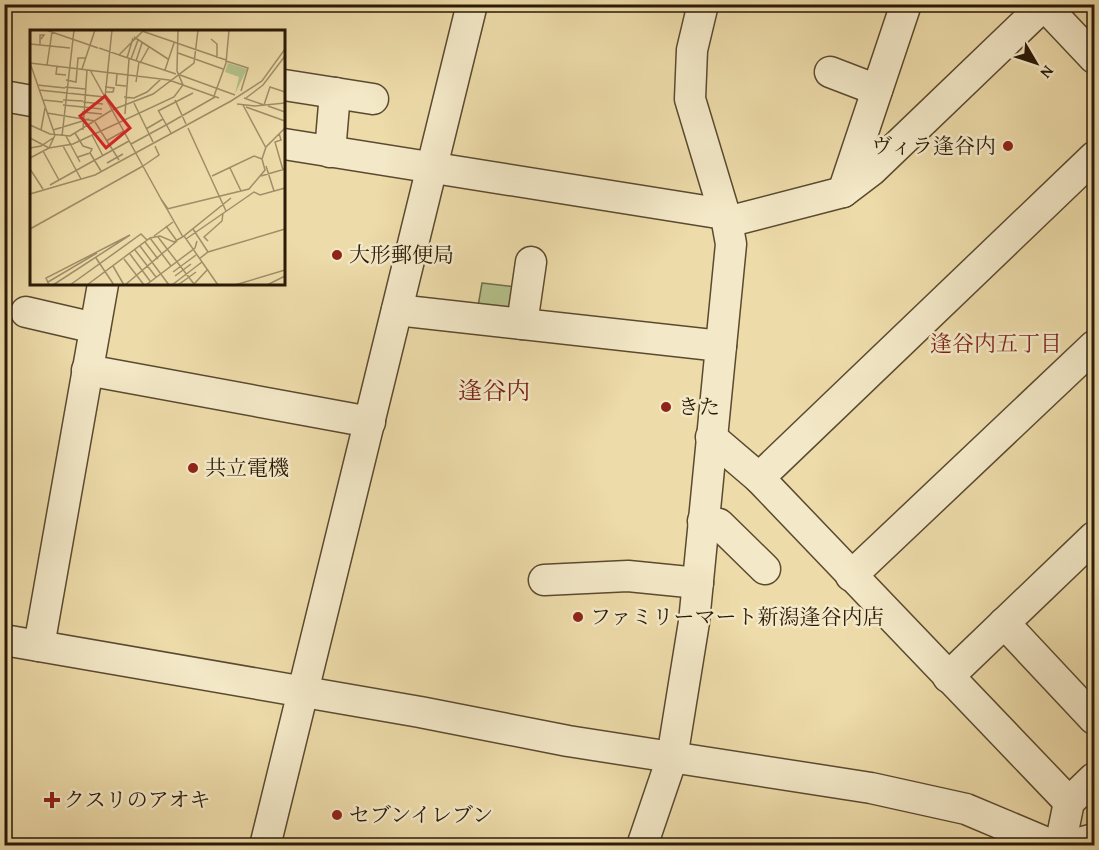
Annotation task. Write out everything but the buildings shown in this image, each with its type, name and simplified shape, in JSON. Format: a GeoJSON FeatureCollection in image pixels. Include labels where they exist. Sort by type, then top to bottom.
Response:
{"type":"FeatureCollection","features":[{"type":"Feature","properties":{"kind":"street"},"geometry":{"type":"LineString","coordinates":[[265,846],[472,4]]}},
{"type":"Feature","properties":{"kind":"street"},"geometry":{"type":"LineString","coordinates":[[642,846],[672,758],[694,622],[731,244],[690,99],[692,50],[703,4]]}},
{"type":"Feature","properties":{"kind":"street"},"geometry":{"type":"LineString","coordinates":[[843,192],[906,4]]}},
{"type":"Feature","properties":{"kind":"street"},"geometry":{"type":"LineString","coordinates":[[285,144],[725,218],[843,192],[872,170],[1044,5],[1095,58]]}},
{"type":"Feature","properties":{"kind":"street"},"geometry":{"type":"LineString","coordinates":[[830,72],[877,90]]}},
{"type":"Feature","properties":{"kind":"street"},"geometry":{"type":"LineString","coordinates":[[285,85],[373,99]]}},
{"type":"Feature","properties":{"kind":"street"},"geometry":{"type":"LineString","coordinates":[[330,152],[335,93]]}},
{"type":"Feature","properties":{"kind":"street"},"geometry":{"type":"LineString","coordinates":[[4,96],[30,101]]}},
{"type":"Feature","properties":{"kind":"street"},"geometry":{"type":"LineString","coordinates":[[759,478],[1095,157]]}},
{"type":"Feature","properties":{"kind":"street"},"geometry":{"type":"LineString","coordinates":[[522,324],[531,262]]}},
{"type":"Feature","properties":{"kind":"street"},"geometry":{"type":"LineString","coordinates":[[39,646],[103,285]]}},
{"type":"Feature","properties":{"kind":"street"},"geometry":{"type":"LineString","coordinates":[[397,310],[721,346]]}},
{"type":"Feature","properties":{"kind":"street"},"geometry":{"type":"LineString","coordinates":[[26,312],[95,328]]}},
{"type":"Feature","properties":{"kind":"street"},"geometry":{"type":"LineString","coordinates":[[852,576],[1095,346]]}},
{"type":"Feature","properties":{"kind":"street"},"geometry":{"type":"LineString","coordinates":[[87,370],[370,422]]}},
{"type":"Feature","properties":{"kind":"street"},"geometry":{"type":"LineString","coordinates":[[711,437],[759,478],[1069,802]]}},
{"type":"Feature","properties":{"kind":"street"},"geometry":{"type":"LineString","coordinates":[[703,521],[719,524],[765,569]]}},
{"type":"Feature","properties":{"kind":"street"},"geometry":{"type":"LineString","coordinates":[[948,677],[1004,623],[1088,555]]}},
{"type":"Feature","properties":{"kind":"street"},"geometry":{"type":"LineString","coordinates":[[544,580],[628,576],[698,583]]}},
{"type":"Feature","properties":{"kind":"street"},"geometry":{"type":"LineString","coordinates":[[1004,623],[1095,719]]}},
{"type":"Feature","properties":{"kind":"street"},"geometry":{"type":"LineString","coordinates":[[4,640],[420,712],[568,741],[871,788],[966,809],[1054,846]]}},
{"type":"Feature","properties":{"kind":"street"},"geometry":{"type":"LineString","coordinates":[[1060,846],[1069,802],[1095,778]]}},
{"type":"Feature","properties":{"kind":"street"},"geometry":{"type":"LineString","coordinates":[[1068,846],[1095,839]]}},
{"type":"Feature","properties":{"kind":"green space"},"geometry":{"type":"Polygon","coordinates":[[[482,283],[526,288],[522,323],[476,318],[482,283]]]}},
{"type":"Feature","properties":{"kind":"place","name":"ヴィラ逢谷内"},"geometry":{"type":"Point","coordinates":[1008,146]}},
{"type":"Feature","properties":{"kind":"place","name":"大形郵便局"},"geometry":{"type":"Point","coordinates":[337,255]}},
{"type":"Feature","properties":{"kind":"place","name":"きた"},"geometry":{"type":"Point","coordinates":[666,407]}},
{"type":"Feature","properties":{"kind":"place","name":"共立電機"},"geometry":{"type":"Point","coordinates":[193,468]}},
{"type":"Feature","properties":{"kind":"place","name":"ファミリーマート新潟逢谷内店"},"geometry":{"type":"Point","coordinates":[578,617]}},
{"type":"Feature","properties":{"kind":"place","name":"クスリのアオキ"},"geometry":{"type":"Point","coordinates":[52,800]}},
{"type":"Feature","properties":{"kind":"place","name":"セブンイレブン"},"geometry":{"type":"Point","coordinates":[337,815]}},
{"type":"Feature","properties":{"kind":"district","name":"逢谷内五丁目"},"geometry":{"type":"Point","coordinates":[996,343]}},
{"type":"Feature","properties":{"kind":"district","name":"逢谷内"},"geometry":{"type":"Point","coordinates":[494,391]}}]}
